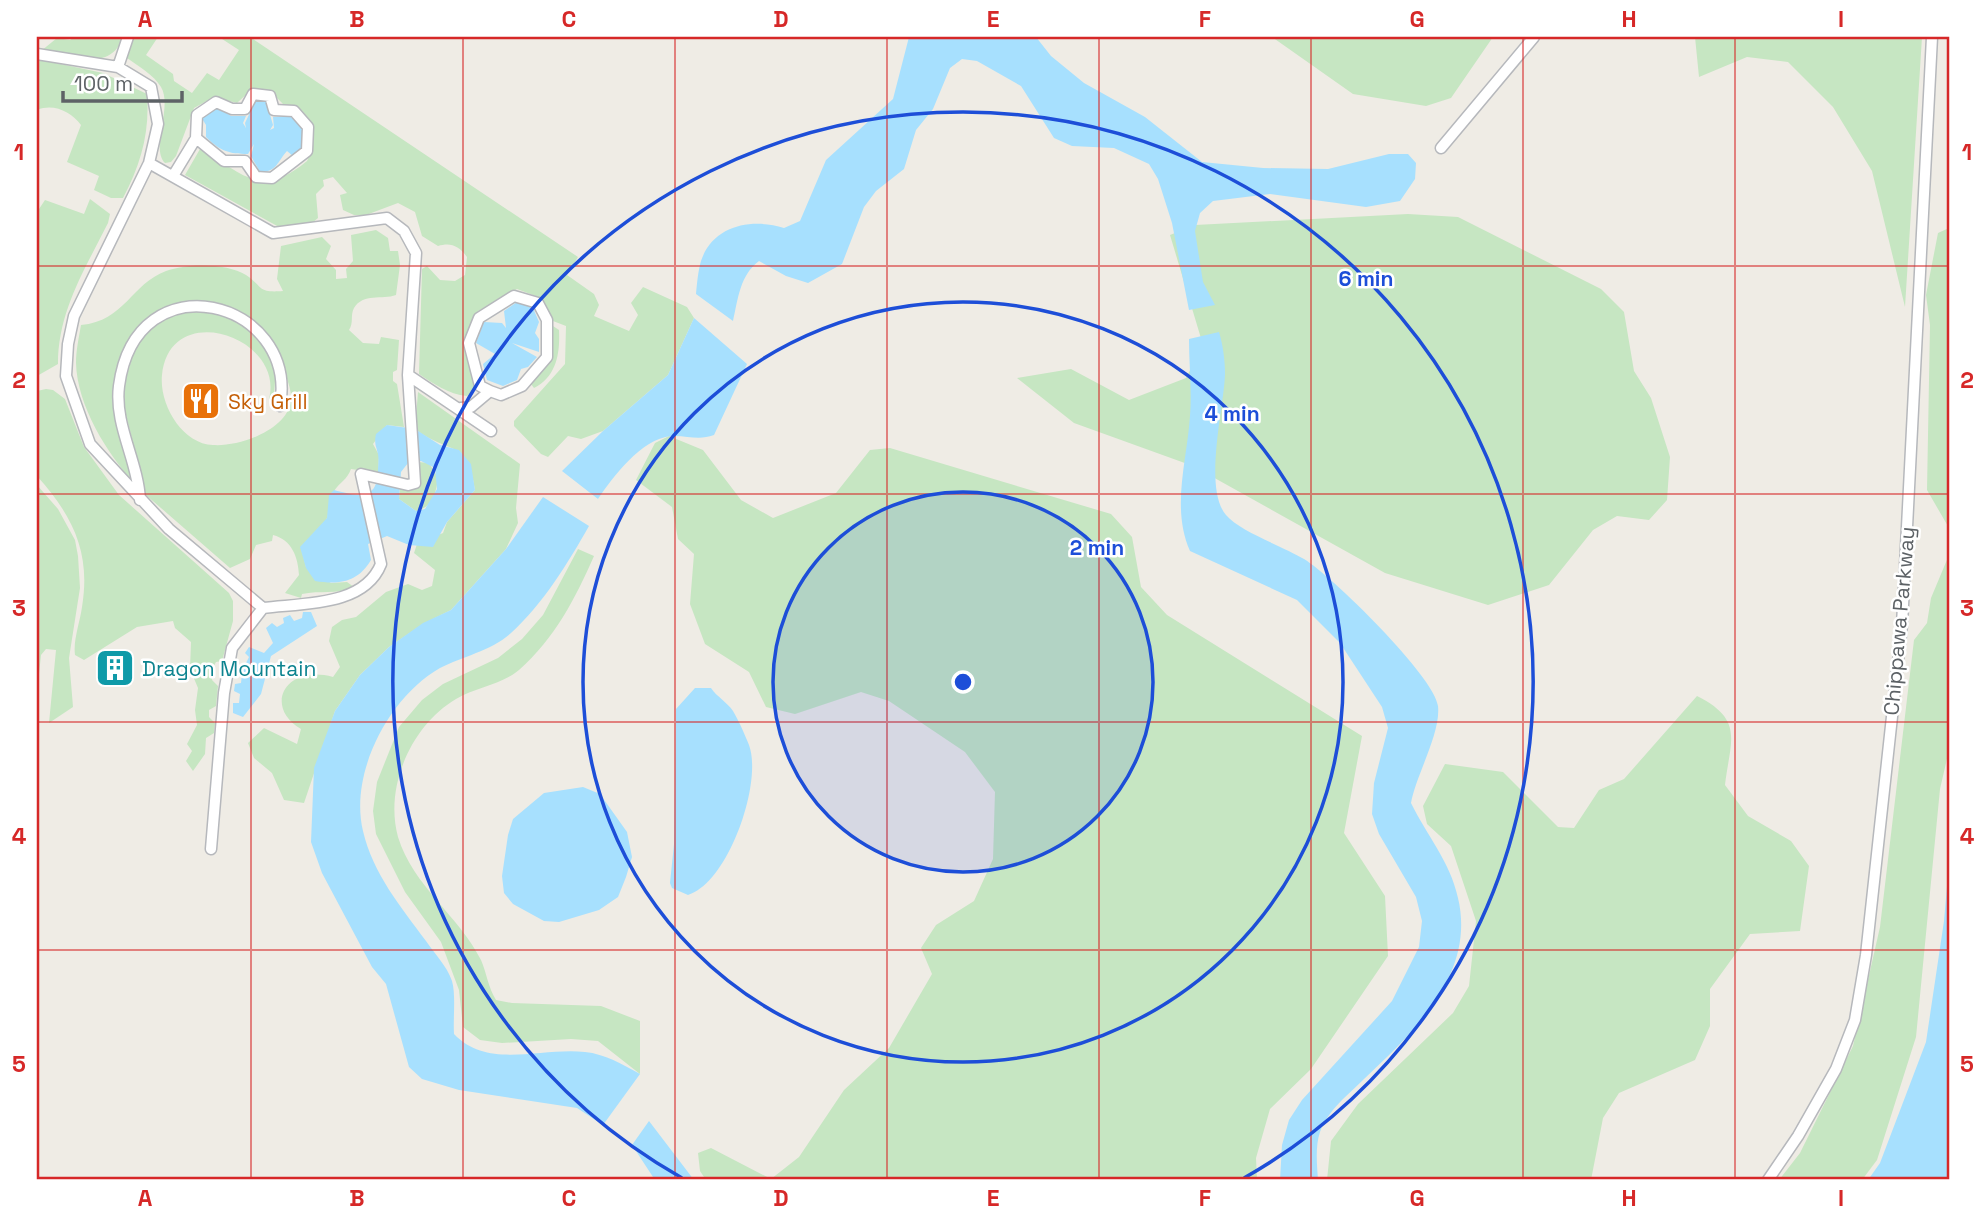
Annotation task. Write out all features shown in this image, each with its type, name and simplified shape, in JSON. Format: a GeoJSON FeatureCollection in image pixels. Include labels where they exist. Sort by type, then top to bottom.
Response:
{"type":"FeatureCollection","features":[{"type":"Feature","properties":{"kind":"street"},"geometry":{"type":"LineString","coordinates":[[118,67],[128,37]]}},
{"type":"Feature","properties":{"kind":"street"},"geometry":{"type":"LineString","coordinates":[[1441,148],[1534,37]]}},
{"type":"Feature","properties":{"kind":"street","name":"Chippawa Parkway"},"geometry":{"type":"LineString","coordinates":[[1768,1180],[1798,1136],[1836,1069],[1854,1020],[1866,955],[1902,625],[1932,37]]}},
{"type":"Feature","properties":{"kind":"street"},"geometry":{"type":"LineString","coordinates":[[37,54],[118,67],[152,87],[158,124],[149,163],[74,316],[68,344],[66,376],[90,444],[140,500],[263,608]]}},
{"type":"Feature","properties":{"kind":"street"},"geometry":{"type":"LineString","coordinates":[[173,176],[196,138],[197,115],[216,102],[232,109],[246,108],[253,94],[270,96],[274,110],[294,111],[308,127],[307,151],[272,178],[256,177],[245,161],[224,160],[196,138]]}},
{"type":"Feature","properties":{"kind":"street"},"geometry":{"type":"LineString","coordinates":[[149,163],[273,233],[387,218],[404,231],[416,253],[408,375],[415,483],[408,485],[361,474],[381,564],[377,575],[366,586],[346,597],[263,608],[232,648],[224,693],[211,849]]}},
{"type":"Feature","properties":{"kind":"street"},"geometry":{"type":"LineString","coordinates":[[514,296],[538,303],[547,320],[547,357],[522,386],[500,395],[490,391],[480,386],[469,343],[479,318],[514,296]]}},
{"type":"Feature","properties":{"kind":"street"},"geometry":{"type":"LineString","coordinates":[[140,500],[136,466],[120,419],[119,388],[133,340],[159,317],[185,307],[201,305],[220,309],[241,319],[270,346],[282,378],[280,405]]}},
{"type":"Feature","properties":{"kind":"street"},"geometry":{"type":"LineString","coordinates":[[408,375],[461,408],[491,432]]}},
{"type":"Feature","properties":{"kind":"street"},"geometry":{"type":"LineString","coordinates":[[461,408],[471,407],[490,391]]}},
{"type":"Feature","properties":{"kind":"green space"},"geometry":{"type":"Polygon","coordinates":[[[74,37],[123,37],[117,48],[99,59],[76,58],[41,51],[57,38],[70,40],[74,37]]]}},
{"type":"Feature","properties":{"kind":"green space"},"geometry":{"type":"Polygon","coordinates":[[[132,37],[158,37],[146,55],[173,74],[174,81],[192,93],[207,73],[219,80],[239,50],[219,37],[250,37],[578,257],[567,275],[594,294],[599,305],[594,316],[629,331],[638,315],[631,303],[643,287],[687,307],[694,318],[668,375],[603,431],[581,439],[568,436],[548,457],[541,454],[514,426],[514,421],[565,364],[566,326],[553,321],[541,298],[517,289],[478,311],[464,343],[476,389],[467,396],[447,391],[419,374],[422,269],[427,266],[440,280],[455,281],[465,275],[467,257],[464,253],[451,245],[438,246],[422,236],[415,212],[398,203],[366,215],[354,215],[343,210],[340,195],[347,193],[333,177],[323,180],[324,186],[316,194],[318,218],[312,223],[279,227],[185,175],[200,149],[240,174],[264,181],[291,173],[307,161],[313,133],[307,117],[302,111],[284,105],[266,91],[251,90],[237,103],[214,97],[194,108],[176,156],[171,162],[165,163],[160,148],[164,95],[161,87],[146,71],[127,58],[132,37]]]}},
{"type":"Feature","properties":{"kind":"green space"},"geometry":{"type":"Polygon","coordinates":[[[1272,37],[1493,37],[1451,98],[1426,106],[1353,94],[1272,37]]]}},
{"type":"Feature","properties":{"kind":"green space"},"geometry":{"type":"Polygon","coordinates":[[[1695,37],[1922,37],[1905,307],[1872,171],[1833,107],[1788,62],[1747,57],[1699,77],[1695,37]]]}},
{"type":"Feature","properties":{"kind":"green space"},"geometry":{"type":"Polygon","coordinates":[[[37,59],[103,73],[147,94],[143,148],[123,198],[111,198],[94,190],[99,176],[67,162],[81,125],[62,110],[37,110],[37,59]]]}},
{"type":"Feature","properties":{"kind":"green space"},"geometry":{"type":"Polygon","coordinates":[[[90,199],[110,214],[108,223],[74,291],[63,326],[58,364],[37,376],[37,212],[45,200],[84,214],[90,199]]]}},
{"type":"Feature","properties":{"kind":"green space"},"geometry":{"type":"Polygon","coordinates":[[[1408,214],[1458,217],[1601,289],[1624,312],[1634,371],[1651,398],[1670,457],[1667,500],[1649,520],[1617,516],[1593,530],[1549,585],[1488,605],[1385,573],[1193,466],[1074,423],[1017,378],[1071,369],[1129,400],[1186,378],[1203,345],[1170,235],[1195,225],[1408,214]]]}},
{"type":"Feature","properties":{"kind":"green space"},"geometry":{"type":"Polygon","coordinates":[[[1949,228],[1949,528],[1927,490],[1930,325],[1926,295],[1938,233],[1949,228]]]}},
{"type":"Feature","properties":{"kind":"green space"},"geometry":{"type":"Polygon","coordinates":[[[376,230],[388,238],[390,251],[398,251],[400,265],[396,295],[362,300],[354,308],[349,330],[363,343],[379,344],[381,337],[399,340],[397,370],[393,372],[393,381],[397,384],[404,427],[387,425],[373,444],[379,455],[378,473],[351,469],[332,494],[323,527],[301,547],[306,567],[331,583],[347,582],[354,587],[341,591],[302,594],[301,598],[285,593],[299,575],[295,556],[289,545],[280,537],[273,535],[272,541],[256,545],[250,559],[230,568],[146,495],[121,395],[137,341],[161,319],[190,309],[207,310],[235,319],[261,341],[276,369],[274,395],[269,399],[269,377],[260,358],[244,344],[224,335],[204,332],[184,338],[170,351],[162,375],[162,386],[169,410],[182,430],[192,438],[213,445],[248,440],[281,420],[291,401],[281,361],[267,337],[240,313],[217,304],[195,302],[173,306],[153,317],[136,332],[123,350],[116,372],[114,396],[135,484],[104,444],[82,395],[76,363],[81,325],[108,317],[154,277],[185,267],[207,265],[229,268],[246,275],[264,290],[283,291],[277,279],[281,246],[322,237],[331,246],[326,259],[336,270],[336,279],[347,278],[346,269],[353,261],[351,235],[376,230]]]}},
{"type":"Feature","properties":{"kind":"green space"},"geometry":{"type":"Polygon","coordinates":[[[553,326],[559,330],[556,363],[548,377],[534,388],[531,384],[550,361],[553,326]]]}},
{"type":"Feature","properties":{"kind":"green space"},"geometry":{"type":"Polygon","coordinates":[[[53,390],[65,399],[84,447],[119,495],[229,593],[233,601],[233,621],[222,661],[216,662],[211,671],[212,680],[218,686],[216,706],[209,710],[209,717],[215,723],[214,733],[206,738],[205,754],[193,771],[186,761],[192,751],[187,744],[197,725],[195,710],[198,688],[190,669],[191,642],[175,628],[173,621],[137,627],[84,660],[75,655],[84,588],[81,552],[69,521],[37,476],[37,391],[53,390]]]}},
{"type":"Feature","properties":{"kind":"green space"},"geometry":{"type":"Polygon","coordinates":[[[418,392],[520,464],[516,508],[518,523],[506,549],[451,610],[423,624],[389,647],[360,675],[335,711],[304,803],[284,800],[272,773],[254,758],[248,743],[264,728],[297,744],[301,729],[289,720],[283,710],[285,690],[292,682],[302,677],[333,677],[340,667],[329,641],[332,627],[342,620],[356,617],[386,592],[408,584],[422,590],[432,586],[435,570],[414,553],[417,544],[443,533],[447,522],[475,490],[472,474],[462,455],[415,429],[418,392]]]}},
{"type":"Feature","properties":{"kind":"green space"},"geometry":{"type":"Polygon","coordinates":[[[669,436],[703,450],[741,500],[773,518],[836,493],[870,450],[890,448],[1111,514],[1132,537],[1141,587],[1167,615],[1362,736],[1344,833],[1385,896],[1388,956],[1311,1069],[1270,1109],[1256,1158],[1257,1180],[706,1180],[700,1171],[698,1153],[711,1148],[771,1179],[799,1157],[844,1090],[889,1048],[932,974],[921,948],[936,925],[974,901],[993,859],[995,792],[965,752],[889,701],[861,692],[795,714],[766,707],[749,672],[705,644],[690,604],[694,554],[678,539],[672,507],[636,480],[655,443],[669,436]]]}},
{"type":"Feature","properties":{"kind":"green space"},"geometry":{"type":"Polygon","coordinates":[[[418,462],[429,463],[438,478],[430,503],[416,511],[399,499],[400,487],[415,488],[419,482],[418,462]]]}},
{"type":"Feature","properties":{"kind":"green space"},"geometry":{"type":"Polygon","coordinates":[[[37,485],[58,509],[75,540],[80,588],[69,658],[73,707],[49,723],[56,650],[46,649],[41,655],[37,693],[37,485]]]}},
{"type":"Feature","properties":{"kind":"green space"},"geometry":{"type":"Polygon","coordinates":[[[578,549],[594,556],[554,631],[532,658],[512,675],[456,699],[426,724],[405,759],[395,798],[395,817],[398,837],[405,855],[425,886],[472,944],[496,1000],[601,1006],[640,1021],[640,1074],[598,1041],[571,1039],[502,1043],[480,1040],[463,1027],[459,990],[441,942],[405,892],[376,834],[373,811],[377,782],[399,727],[422,700],[443,684],[498,658],[522,639],[543,615],[578,549]]]}},
{"type":"Feature","properties":{"kind":"green space"},"geometry":{"type":"Polygon","coordinates":[[[1949,555],[1949,750],[1940,789],[1916,1037],[1877,1160],[1862,1180],[1779,1180],[1800,1153],[1853,1046],[1880,927],[1914,640],[1927,623],[1931,598],[1949,555]]]}},
{"type":"Feature","properties":{"kind":"green space"},"geometry":{"type":"Polygon","coordinates":[[[1697,696],[1712,705],[1728,723],[1731,744],[1725,785],[1748,816],[1791,841],[1809,866],[1800,931],[1750,934],[1710,989],[1710,1026],[1695,1060],[1619,1093],[1603,1118],[1591,1180],[1327,1180],[1331,1141],[1358,1104],[1453,1013],[1469,986],[1476,921],[1451,846],[1427,824],[1423,806],[1445,764],[1503,772],[1558,827],[1574,828],[1599,790],[1624,779],[1697,696]]]}},
{"type":"Feature","properties":{"kind":"water"},"geometry":{"type":"Polygon","coordinates":[[[909,37],[1036,37],[1051,56],[1084,83],[1145,117],[1202,162],[1263,168],[1328,169],[1389,154],[1408,154],[1416,163],[1415,179],[1400,201],[1366,207],[1270,194],[1213,201],[1200,213],[1195,231],[1203,282],[1215,305],[1189,310],[1172,223],[1158,179],[1149,164],[1114,148],[1072,146],[1054,138],[1021,86],[977,61],[962,59],[950,68],[933,109],[916,130],[904,169],[876,191],[864,207],[842,264],[808,283],[786,276],[759,261],[744,280],[733,321],[696,294],[700,265],[707,249],[715,239],[735,227],[759,224],[784,228],[800,221],[826,160],[893,99],[909,37]]]}},
{"type":"Feature","properties":{"kind":"water"},"geometry":{"type":"Polygon","coordinates":[[[256,100],[266,101],[273,125],[270,130],[274,128],[273,117],[290,116],[302,128],[302,148],[294,157],[287,151],[276,166],[266,172],[260,172],[251,156],[254,144],[248,154],[220,149],[206,137],[206,125],[201,117],[217,107],[231,116],[246,116],[243,123],[246,128],[245,123],[256,100]]]}},
{"type":"Feature","properties":{"kind":"water"},"geometry":{"type":"Polygon","coordinates":[[[517,302],[533,308],[539,322],[535,333],[539,339],[539,352],[512,343],[537,357],[528,367],[521,369],[517,380],[503,386],[487,380],[483,364],[495,354],[476,343],[484,322],[502,323],[506,328],[504,311],[517,302]]]}},
{"type":"Feature","properties":{"kind":"water"},"geometry":{"type":"Polygon","coordinates":[[[694,318],[747,364],[714,435],[698,438],[671,436],[649,444],[629,460],[598,499],[562,471],[603,431],[668,375],[694,318]]]}},
{"type":"Feature","properties":{"kind":"water"},"geometry":{"type":"Polygon","coordinates":[[[1219,332],[1225,374],[1215,467],[1219,503],[1226,515],[1251,533],[1304,559],[1336,585],[1402,651],[1433,692],[1438,706],[1436,729],[1411,803],[1450,872],[1458,898],[1461,926],[1458,952],[1449,976],[1420,1021],[1328,1117],[1317,1143],[1318,1180],[1280,1180],[1282,1145],[1289,1120],[1302,1100],[1392,1001],[1419,947],[1422,921],[1416,897],[1379,834],[1372,814],[1374,783],[1388,728],[1382,707],[1340,643],[1297,600],[1190,551],[1184,535],[1181,501],[1191,406],[1189,339],[1219,332]]]}},
{"type":"Feature","properties":{"kind":"water"},"geometry":{"type":"Polygon","coordinates":[[[387,425],[415,429],[440,445],[459,450],[471,464],[475,490],[447,522],[433,547],[409,545],[387,536],[368,544],[371,560],[354,577],[340,582],[315,581],[306,568],[300,547],[327,518],[329,495],[334,490],[358,495],[374,488],[378,462],[376,434],[387,425]],[[421,461],[408,463],[401,472],[399,499],[416,511],[425,509],[437,489],[435,468],[421,461]]]}},
{"type":"Feature","properties":{"kind":"water"},"geometry":{"type":"Polygon","coordinates":[[[543,497],[589,526],[581,540],[544,596],[511,633],[486,649],[440,668],[421,681],[404,698],[377,739],[362,785],[360,809],[368,847],[381,876],[450,975],[454,993],[454,1034],[468,1045],[483,1051],[516,1055],[568,1051],[592,1053],[640,1074],[603,1125],[577,1108],[459,1090],[422,1079],[409,1067],[386,984],[372,967],[322,873],[311,842],[314,768],[335,711],[360,675],[389,647],[423,623],[451,610],[506,549],[543,497]]]}},
{"type":"Feature","properties":{"kind":"water"},"geometry":{"type":"Polygon","coordinates":[[[303,612],[311,612],[317,626],[271,656],[261,694],[243,717],[233,713],[233,703],[239,703],[240,694],[234,691],[235,684],[241,683],[242,674],[237,672],[239,665],[245,665],[249,657],[245,653],[249,647],[264,653],[273,643],[266,628],[272,623],[277,627],[284,623],[283,618],[290,615],[294,621],[302,618],[303,612]]]}},
{"type":"Feature","properties":{"kind":"water"},"geometry":{"type":"Polygon","coordinates":[[[695,688],[711,688],[731,708],[749,745],[752,762],[746,806],[729,852],[703,887],[688,895],[672,888],[670,883],[674,844],[676,709],[695,688]]]}},
{"type":"Feature","properties":{"kind":"water"},"geometry":{"type":"Polygon","coordinates":[[[583,787],[600,794],[627,832],[632,857],[618,897],[599,910],[559,922],[544,921],[513,904],[504,893],[502,876],[508,835],[513,819],[544,793],[583,787]]]}},
{"type":"Feature","properties":{"kind":"water"},"geometry":{"type":"Polygon","coordinates":[[[1949,863],[1949,1180],[1868,1180],[1880,1163],[1926,1042],[1944,921],[1949,863]]]}},
{"type":"Feature","properties":{"kind":"water"},"geometry":{"type":"Polygon","coordinates":[[[649,1121],[694,1180],[655,1180],[632,1145],[649,1121]]]}},
{"type":"Feature","properties":{"kind":"place","name":"Sky Grill"},"geometry":{"type":"Point","coordinates":[201,401]}},
{"type":"Feature","properties":{"kind":"place","name":"Dragon Mountain"},"geometry":{"type":"Point","coordinates":[115,668]}}]}
